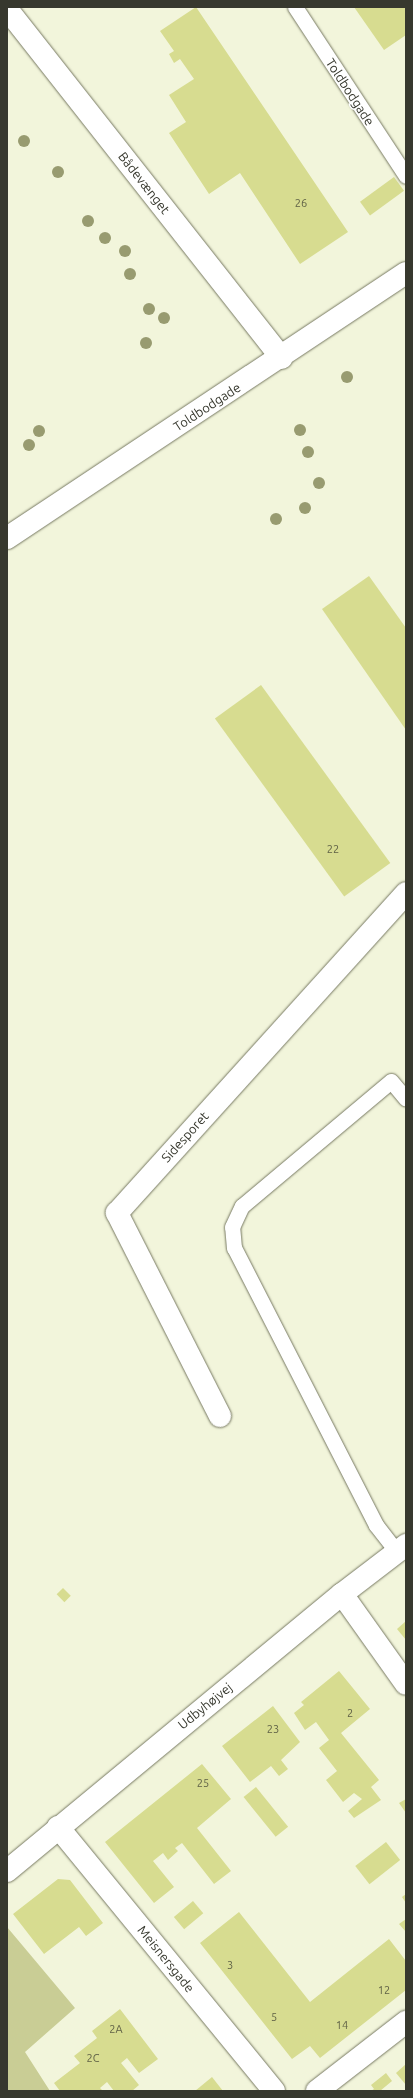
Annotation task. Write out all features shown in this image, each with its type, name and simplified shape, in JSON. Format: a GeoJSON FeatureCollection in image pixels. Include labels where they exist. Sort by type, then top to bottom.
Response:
{"type":"FeatureCollection","features":[{"type":"Feature","properties":{"kind":"street","name":"Bådevænget"},"geometry":{"type":"LineString","coordinates":[[7,9],[282,358]]}},
{"type":"Feature","properties":{"kind":"street","name":"Toldbodgade"},"geometry":{"type":"LineString","coordinates":[[7,538],[282,358],[406,273]]}},
{"type":"Feature","properties":{"kind":"street","name":"Sidesporet"},"geometry":{"type":"LineString","coordinates":[[220,1416],[117,1212],[406,892]]}},
{"type":"Feature","properties":{"kind":"street","name":"Udbyhøjvej"},"geometry":{"type":"LineString","coordinates":[[8,1869],[342,1594],[402,1549]]}},
{"type":"Feature","properties":{"kind":"street"},"geometry":{"type":"LineString","coordinates":[[342,1594],[406,1684]]}},
{"type":"Feature","properties":{"kind":"street","name":"Meisnersgade"},"geometry":{"type":"LineString","coordinates":[[58,1827],[274,2091]]}},
{"type":"Feature","properties":{"kind":"street"},"geometry":{"type":"LineString","coordinates":[[317,2091],[406,2022]]}},
{"type":"Feature","properties":{"kind":"lane","name":"Toldbodgade"},"geometry":{"type":"LineString","coordinates":[[295,7],[406,176]]}},
{"type":"Feature","properties":{"kind":"lane"},"geometry":{"type":"LineString","coordinates":[[402,1549],[376,1525],[234,1248],[232,1227],[242,1206],[392,1081],[406,1099]]}},
{"type":"Feature","properties":{"kind":"green space"},"geometry":{"type":"Polygon","coordinates":[[[7,1927],[75,2008],[25,2052],[50,2091],[7,2091],[7,1927]]]}},
{"type":"Feature","properties":{"kind":"building"},"geometry":{"type":"Polygon","coordinates":[[[196,7],[348,232],[300,264],[240,173],[209,194],[169,133],[186,122],[169,95],[194,79],[180,59],[174,63],[169,54],[174,51],[160,31],[196,7]]]}},
{"type":"Feature","properties":{"kind":"building"},"geometry":{"type":"Polygon","coordinates":[[[354,7],[406,7],[406,35],[384,50],[354,7]]]}},
{"type":"Feature","properties":{"kind":"building"},"geometry":{"type":"Polygon","coordinates":[[[394,177],[404,191],[370,215],[360,202],[394,177]]]}},
{"type":"Feature","properties":{"kind":"building"},"geometry":{"type":"Polygon","coordinates":[[[369,576],[406,628],[406,730],[322,609],[369,576]]]}},
{"type":"Feature","properties":{"kind":"building"},"geometry":{"type":"Polygon","coordinates":[[[261,685],[390,863],[344,896],[215,719],[261,685]]]}},
{"type":"Feature","properties":{"kind":"building"},"geometry":{"type":"Polygon","coordinates":[[[63,1588],[71,1596],[64,1602],[57,1594],[63,1588]]]}},
{"type":"Feature","properties":{"kind":"building"},"geometry":{"type":"Polygon","coordinates":[[[406,1621],[406,1640],[397,1629],[406,1621]]]}},
{"type":"Feature","properties":{"kind":"building"},"geometry":{"type":"Polygon","coordinates":[[[339,1671],[370,1709],[341,1733],[379,1780],[371,1787],[381,1800],[354,1818],[348,1811],[362,1799],[354,1793],[343,1802],[326,1780],[337,1771],[319,1748],[329,1740],[316,1722],[305,1730],[294,1713],[304,1705],[301,1702],[339,1671]]]}},
{"type":"Feature","properties":{"kind":"building"},"geometry":{"type":"Polygon","coordinates":[[[273,1706],[300,1742],[281,1760],[288,1769],[279,1776],[271,1766],[250,1782],[222,1746],[273,1706]]]}},
{"type":"Feature","properties":{"kind":"building"},"geometry":{"type":"Polygon","coordinates":[[[202,1764],[231,1799],[197,1828],[231,1871],[214,1884],[182,1843],[175,1848],[178,1851],[168,1860],[163,1853],[153,1861],[174,1887],[154,1903],[105,1842],[202,1764]]]}},
{"type":"Feature","properties":{"kind":"building"},"geometry":{"type":"Polygon","coordinates":[[[256,1787],[288,1827],[276,1837],[244,1797],[256,1787]]]}},
{"type":"Feature","properties":{"kind":"building"},"geometry":{"type":"Polygon","coordinates":[[[406,1799],[406,1813],[399,1803],[406,1799]]]}},
{"type":"Feature","properties":{"kind":"building"},"geometry":{"type":"Polygon","coordinates":[[[386,1842],[400,1860],[369,1884],[355,1866],[386,1842]]]}},
{"type":"Feature","properties":{"kind":"building"},"geometry":{"type":"Polygon","coordinates":[[[58,1879],[70,1880],[103,1923],[86,1936],[79,1927],[44,1954],[13,1914],[58,1879]]]}},
{"type":"Feature","properties":{"kind":"building"},"geometry":{"type":"Polygon","coordinates":[[[406,1894],[406,1903],[402,1897],[406,1894]]]}},
{"type":"Feature","properties":{"kind":"building"},"geometry":{"type":"Polygon","coordinates":[[[193,1901],[203,1913],[184,1929],[174,1917],[193,1901]]]}},
{"type":"Feature","properties":{"kind":"building"},"geometry":{"type":"Polygon","coordinates":[[[239,1912],[310,2002],[389,1939],[406,1961],[406,1990],[320,2058],[310,2046],[292,2059],[200,1943],[239,1912]]]}},
{"type":"Feature","properties":{"kind":"building"},"geometry":{"type":"Polygon","coordinates":[[[406,1919],[406,1932],[399,1924],[406,1919]]]}},
{"type":"Feature","properties":{"kind":"building"},"geometry":{"type":"Polygon","coordinates":[[[120,2009],[158,2059],[139,2073],[127,2058],[121,2063],[139,2085],[132,2091],[114,2091],[107,2082],[100,2088],[103,2091],[60,2091],[54,2083],[80,2063],[74,2056],[97,2038],[92,2031],[120,2009]]]}},
{"type":"Feature","properties":{"kind":"building"},"geometry":{"type":"Polygon","coordinates":[[[406,2064],[406,2085],[396,2073],[406,2064]]]}},
{"type":"Feature","properties":{"kind":"building"},"geometry":{"type":"Polygon","coordinates":[[[386,2073],[392,2081],[380,2091],[371,2091],[374,2089],[371,2085],[386,2073]]]}},
{"type":"Feature","properties":{"kind":"building"},"geometry":{"type":"Polygon","coordinates":[[[212,2077],[223,2091],[195,2091],[212,2077]]]}}]}
